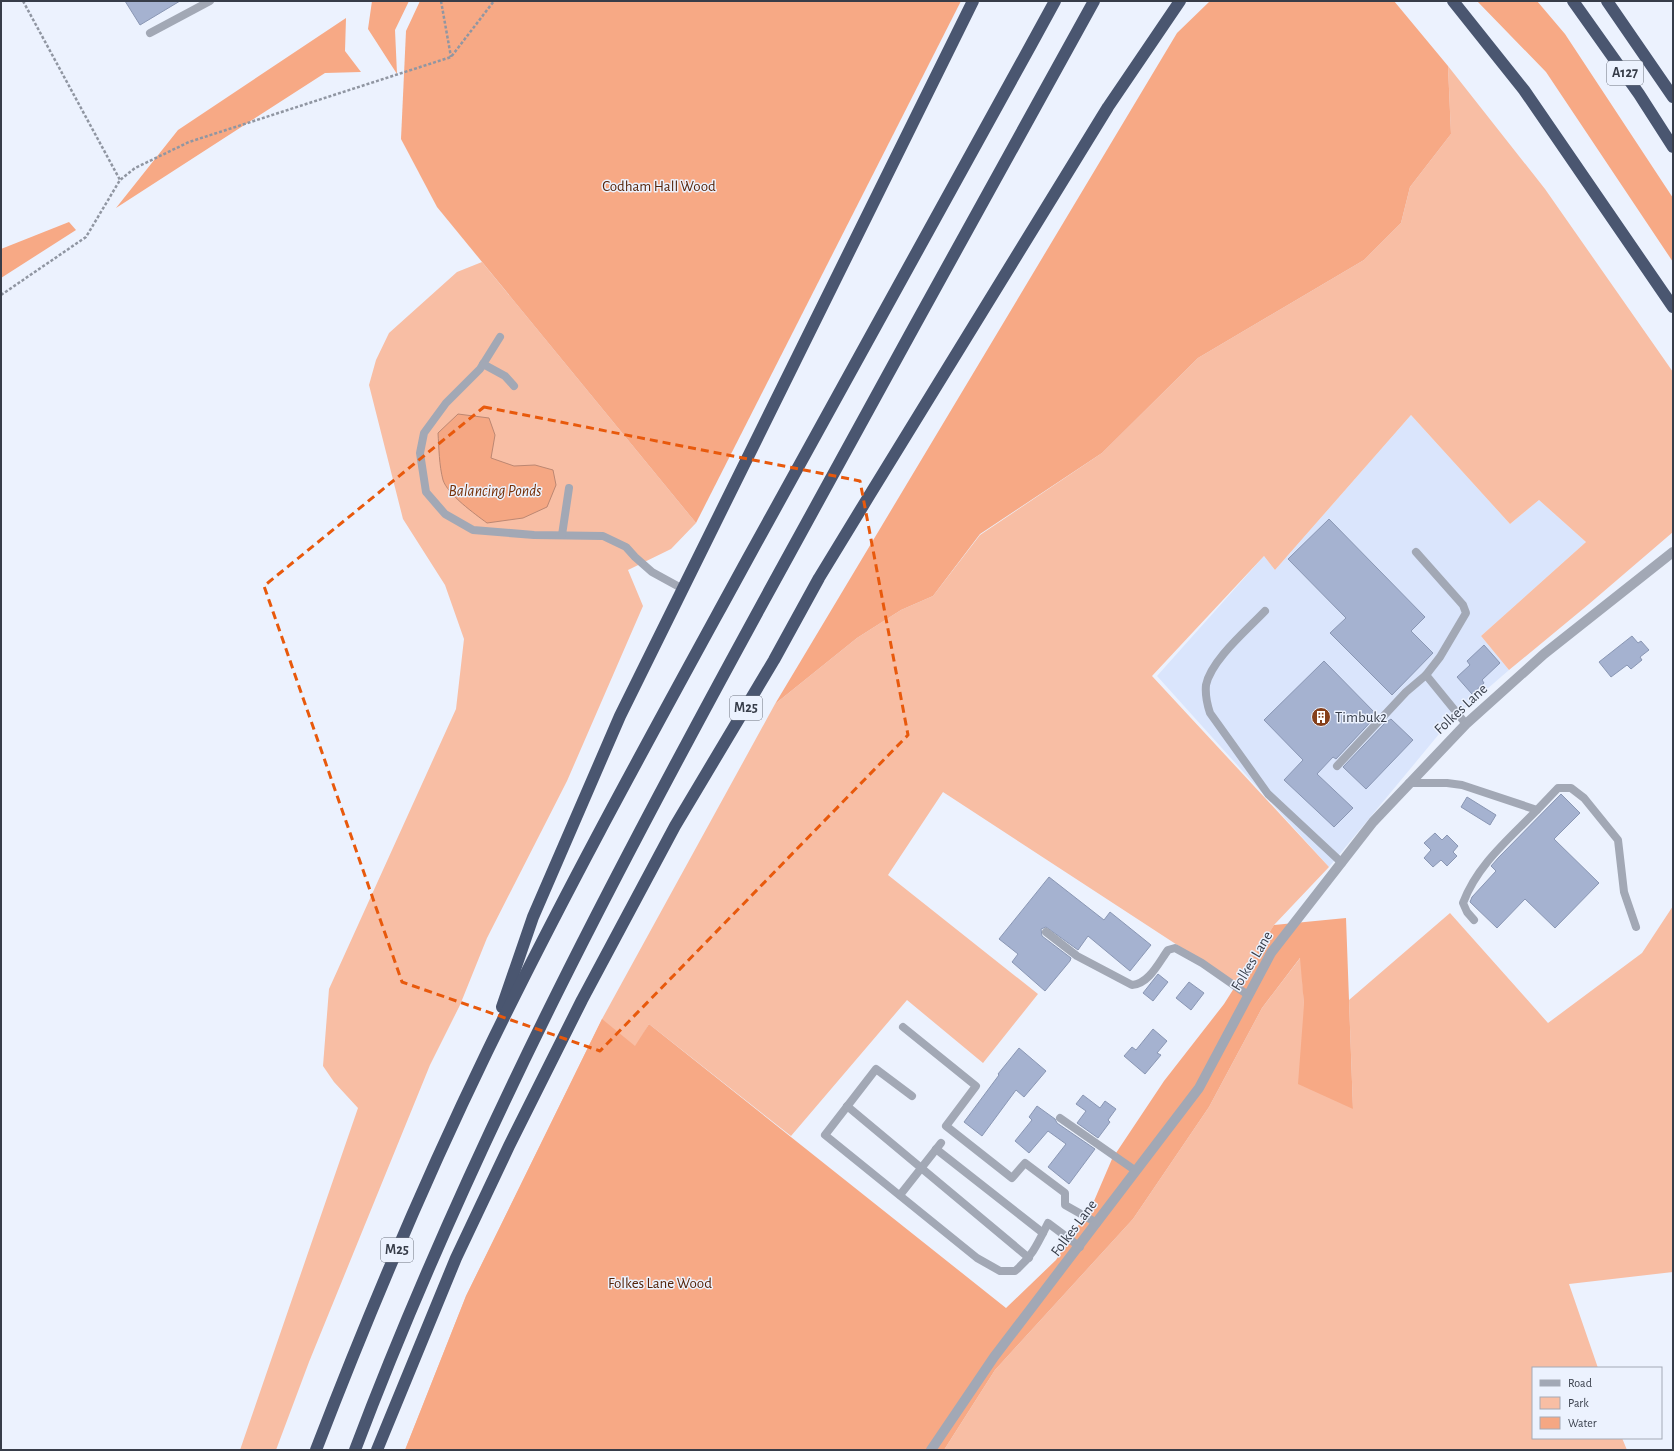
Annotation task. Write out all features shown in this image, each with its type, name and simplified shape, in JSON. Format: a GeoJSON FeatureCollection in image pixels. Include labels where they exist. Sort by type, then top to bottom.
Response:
{"type":"FeatureCollection","features":[{"type":"Feature","properties":{"kind":"highway","name":"M25"},"geometry":{"type":"LineString","coordinates":[[486,1054],[533,917],[620,716],[973,1]]}},
{"type":"Feature","properties":{"kind":"highway","name":"M25"},"geometry":{"type":"LineString","coordinates":[[316,1450],[395,1255],[486,1054],[556,916],[650,738],[1055,1]]}},
{"type":"Feature","properties":{"kind":"highway","name":"M25"},"geometry":{"type":"LineString","coordinates":[[355,1450],[405,1323],[454,1210],[531,1044],[582,942],[748,630],[1094,1]]}},
{"type":"Feature","properties":{"kind":"highway","name":"M25"},"geometry":{"type":"LineString","coordinates":[[377,1450],[456,1258],[509,1146],[579,1006],[675,826],[774,660],[818,578],[1108,107],[1180,1]]}},
{"type":"Feature","properties":{"kind":"highway"},"geometry":{"type":"LineString","coordinates":[[1453,1],[1524,90],[1673,307]]}},
{"type":"Feature","properties":{"kind":"highway","name":"A127"},"geometry":{"type":"LineString","coordinates":[[1573,1],[1635,88],[1673,147]]}},
{"type":"Feature","properties":{"kind":"highway","name":"A127"},"geometry":{"type":"LineString","coordinates":[[1606,1],[1673,97]]}},
{"type":"Feature","properties":{"kind":"street","name":"Folkes Lane"},"geometry":{"type":"LineString","coordinates":[[931,1450],[994,1357],[1080,1247],[1199,1088],[1271,953],[1373,822],[1466,724],[1544,654],[1673,552]]}},
{"type":"Feature","properties":{"kind":"lane"},"geometry":{"type":"LineString","coordinates":[[150,33],[210,1]]}},
{"type":"Feature","properties":{"kind":"lane"},"geometry":{"type":"LineString","coordinates":[[500,337],[483,364],[446,403],[424,433],[420,453],[426,492],[445,514],[473,530],[534,535],[603,536],[626,547],[652,572],[683,589]]}},
{"type":"Feature","properties":{"kind":"lane"},"geometry":{"type":"LineString","coordinates":[[483,364],[505,376],[514,386]]}},
{"type":"Feature","properties":{"kind":"lane"},"geometry":{"type":"LineString","coordinates":[[562,535],[568,488]]}},
{"type":"Feature","properties":{"kind":"lane"},"geometry":{"type":"LineString","coordinates":[[1337,766],[1406,692],[1426,675],[1440,657],[1466,613],[1463,605],[1416,552]]}},
{"type":"Feature","properties":{"kind":"lane"},"geometry":{"type":"LineString","coordinates":[[1265,611],[1226,653],[1211,673],[1206,691],[1207,705],[1210,712],[1268,794],[1342,863]]}},
{"type":"Feature","properties":{"kind":"lane"},"geometry":{"type":"LineString","coordinates":[[1426,675],[1466,724]]}},
{"type":"Feature","properties":{"kind":"lane"},"geometry":{"type":"LineString","coordinates":[[1409,783],[1447,783],[1462,785],[1537,810]]}},
{"type":"Feature","properties":{"kind":"lane"},"geometry":{"type":"LineString","coordinates":[[1474,920],[1467,912],[1463,903],[1468,890],[1481,868],[1558,788],[1571,788],[1584,798],[1618,840],[1624,892],[1636,927]]}},
{"type":"Feature","properties":{"kind":"lane"},"geometry":{"type":"LineString","coordinates":[[1046,932],[1077,956],[1132,985],[1138,984],[1145,980],[1168,950],[1175,948],[1202,963],[1248,995]]}},
{"type":"Feature","properties":{"kind":"lane"},"geometry":{"type":"LineString","coordinates":[[903,1027],[976,1086],[946,1126],[1012,1178],[1026,1163],[1065,1193],[1065,1205],[1097,1223]]}},
{"type":"Feature","properties":{"kind":"lane"},"geometry":{"type":"LineString","coordinates":[[912,1096],[876,1069],[825,1135],[977,1258],[1000,1271],[1015,1272],[1029,1258],[1040,1242],[1048,1223],[1080,1247]]}},
{"type":"Feature","properties":{"kind":"lane"},"geometry":{"type":"LineString","coordinates":[[847,1106],[1029,1258]]}},
{"type":"Feature","properties":{"kind":"lane"},"geometry":{"type":"LineString","coordinates":[[1060,1118],[1136,1171]]}},
{"type":"Feature","properties":{"kind":"lane"},"geometry":{"type":"LineString","coordinates":[[900,1195],[938,1146],[1043,1234]]}},
{"type":"Feature","properties":{"kind":"path"},"geometry":{"type":"LineString","coordinates":[[23,1],[120,180]]}},
{"type":"Feature","properties":{"kind":"path"},"geometry":{"type":"LineString","coordinates":[[441,1],[451,57]]}},
{"type":"Feature","properties":{"kind":"path"},"geometry":{"type":"LineString","coordinates":[[1,295],[86,237],[120,180],[135,168],[189,142],[451,57],[494,1]]}},
{"type":"Feature","properties":{"kind":"highlighted area"},"geometry":{"type":"Polygon","coordinates":[[[484,407],[860,481],[908,735],[600,1051],[402,982],[264,586],[484,407]]]}},
{"type":"Feature","properties":{"kind":"shaded area"},"geometry":{"type":"Polygon","coordinates":[[[1411,415],[1510,524],[1539,500],[1586,542],[1481,636],[1509,670],[1449,722],[1329,867],[1157,676],[1264,556],[1275,570],[1411,415]]]}},
{"type":"Feature","properties":{"kind":"green space"},"geometry":{"type":"Polygon","coordinates":[[[372,1],[409,1],[395,30],[397,74],[368,29],[372,1]]]}},
{"type":"Feature","properties":{"kind":"green space","name":"Codham Hall Wood"},"geometry":{"type":"Polygon","coordinates":[[[420,1],[961,1],[696,523],[437,207],[401,139],[406,31],[420,1]]]}},
{"type":"Feature","properties":{"kind":"green space"},"geometry":{"type":"Polygon","coordinates":[[[1210,1],[1394,1],[1448,66],[1451,134],[1410,187],[1401,223],[1364,260],[1198,358],[1102,453],[980,534],[933,596],[901,610],[857,638],[775,704],[1177,33],[1210,1]]]}},
{"type":"Feature","properties":{"kind":"green space"},"geometry":{"type":"Polygon","coordinates":[[[1477,1],[1537,1],[1565,34],[1673,198],[1673,262],[1546,72],[1477,1]]]}},
{"type":"Feature","properties":{"kind":"green space"},"geometry":{"type":"Polygon","coordinates":[[[346,18],[345,51],[361,72],[325,73],[116,208],[178,130],[346,18]]]}},
{"type":"Feature","properties":{"kind":"green space"},"geometry":{"type":"Polygon","coordinates":[[[1448,66],[1545,189],[1673,372],[1673,532],[1509,670],[1481,636],[1586,542],[1539,500],[1510,524],[1411,415],[1275,570],[1264,556],[1152,676],[1329,867],[1274,925],[1237,984],[943,792],[888,875],[1038,994],[983,1063],[907,1000],[791,1136],[649,1024],[405,1450],[466,1296],[602,1019],[775,704],[857,638],[901,610],[933,596],[980,535],[1102,453],[1198,358],[1364,260],[1401,223],[1410,187],[1451,134],[1448,66]]]}},
{"type":"Feature","properties":{"kind":"green space"},"geometry":{"type":"Polygon","coordinates":[[[69,222],[76,230],[1,278],[1,249],[69,222]]]}},
{"type":"Feature","properties":{"kind":"green space"},"geometry":{"type":"Polygon","coordinates":[[[482,262],[696,523],[671,549],[628,570],[643,606],[567,781],[487,938],[460,1005],[430,1065],[309,1362],[276,1450],[240,1450],[358,1108],[334,1082],[323,1066],[329,989],[456,709],[464,639],[445,585],[403,519],[369,385],[376,360],[389,333],[457,272],[482,262]]]}},
{"type":"Feature","properties":{"kind":"green space"},"geometry":{"type":"Polygon","coordinates":[[[1673,906],[1673,1272],[1569,1284],[1598,1367],[1532,1367],[1532,1439],[1622,1439],[1627,1450],[944,1450],[995,1370],[1133,1219],[1209,1107],[1262,1008],[1301,957],[1304,1005],[1353,1109],[1349,1000],[1450,913],[1548,1023],[1642,953],[1673,906]]]}},
{"type":"Feature","properties":{"kind":"green space","name":"Folkes Lane Wood"},"geometry":{"type":"Polygon","coordinates":[[[1346,918],[1353,1109],[1298,1084],[1304,1005],[1300,958],[1262,1008],[1209,1107],[1133,1219],[995,1370],[944,1450],[405,1450],[466,1296],[602,1019],[635,1046],[649,1024],[1006,1308],[1056,1260],[1094,1201],[1112,1159],[1164,1081],[1224,1004],[1274,925],[1346,918]]]}},
{"type":"Feature","properties":{"kind":"water","name":"Balancing Ponds"},"geometry":{"type":"Polygon","coordinates":[[[458,414],[489,418],[495,435],[491,458],[514,466],[535,465],[553,470],[556,485],[547,507],[523,518],[487,523],[450,492],[443,480],[438,433],[458,414]]]}},
{"type":"Feature","properties":{"kind":"building"},"geometry":{"type":"Polygon","coordinates":[[[125,1],[180,1],[140,25],[125,1]]]}},
{"type":"Feature","properties":{"kind":"building"},"geometry":{"type":"Polygon","coordinates":[[[1329,519],[1425,617],[1411,631],[1433,653],[1392,695],[1330,633],[1346,618],[1288,559],[1329,519]]]}},
{"type":"Feature","properties":{"kind":"building"},"geometry":{"type":"Polygon","coordinates":[[[1632,636],[1638,643],[1641,641],[1649,650],[1640,657],[1642,660],[1631,669],[1627,665],[1611,677],[1599,662],[1632,636]]]}},
{"type":"Feature","properties":{"kind":"building"},"geometry":{"type":"Polygon","coordinates":[[[1484,645],[1500,663],[1482,680],[1484,683],[1472,694],[1457,677],[1470,665],[1467,661],[1484,645]]]}},
{"type":"Feature","properties":{"kind":"building","name":"Timbuk2"},"geometry":{"type":"Polygon","coordinates":[[[1324,661],[1377,715],[1336,759],[1333,757],[1317,774],[1353,808],[1334,827],[1284,780],[1303,760],[1264,720],[1324,661]]]}},
{"type":"Feature","properties":{"kind":"building"},"geometry":{"type":"Polygon","coordinates":[[[1391,719],[1413,740],[1366,789],[1343,767],[1385,723],[1391,719]]]}},
{"type":"Feature","properties":{"kind":"building"},"geometry":{"type":"Polygon","coordinates":[[[1561,794],[1580,813],[1554,839],[1599,883],[1555,928],[1525,899],[1497,928],[1470,902],[1472,897],[1496,871],[1491,866],[1561,794]]]}},
{"type":"Feature","properties":{"kind":"building"},"geometry":{"type":"Polygon","coordinates":[[[1467,797],[1496,815],[1490,825],[1461,807],[1467,797]]]}},
{"type":"Feature","properties":{"kind":"building"},"geometry":{"type":"Polygon","coordinates":[[[1435,833],[1442,840],[1447,835],[1458,846],[1453,852],[1457,856],[1447,866],[1441,860],[1433,867],[1424,858],[1431,850],[1424,843],[1435,833]]]}},
{"type":"Feature","properties":{"kind":"building"},"geometry":{"type":"Polygon","coordinates":[[[1049,877],[1104,920],[1110,912],[1151,945],[1130,971],[1088,936],[1078,950],[1046,927],[1041,929],[1042,936],[1071,958],[1045,991],[1012,962],[1018,954],[999,939],[1049,877]]]}},
{"type":"Feature","properties":{"kind":"building"},"geometry":{"type":"Polygon","coordinates":[[[1158,974],[1168,982],[1153,1001],[1143,993],[1158,974]]]}},
{"type":"Feature","properties":{"kind":"building"},"geometry":{"type":"Polygon","coordinates":[[[1189,982],[1204,993],[1191,1010],[1176,998],[1189,982]]]}},
{"type":"Feature","properties":{"kind":"building"},"geometry":{"type":"Polygon","coordinates":[[[1153,1029],[1167,1041],[1157,1053],[1161,1055],[1145,1074],[1124,1056],[1132,1047],[1136,1050],[1153,1029]]]}},
{"type":"Feature","properties":{"kind":"building"},"geometry":{"type":"Polygon","coordinates":[[[1019,1048],[1046,1071],[1024,1097],[1016,1090],[982,1136],[964,1122],[999,1075],[998,1074],[1019,1048]]]}},
{"type":"Feature","properties":{"kind":"building"},"geometry":{"type":"Polygon","coordinates":[[[1083,1095],[1100,1108],[1105,1101],[1116,1109],[1108,1120],[1110,1122],[1098,1138],[1077,1123],[1086,1111],[1076,1104],[1083,1095]]]}},
{"type":"Feature","properties":{"kind":"building"},"geometry":{"type":"Polygon","coordinates":[[[1037,1106],[1055,1119],[1057,1123],[1095,1149],[1069,1184],[1048,1167],[1066,1144],[1048,1131],[1029,1153],[1015,1141],[1032,1120],[1029,1117],[1037,1106]]]}},
{"type":"Feature","properties":{"kind":"place","name":"Timbuk2"},"geometry":{"type":"Point","coordinates":[1321,717]}}]}
